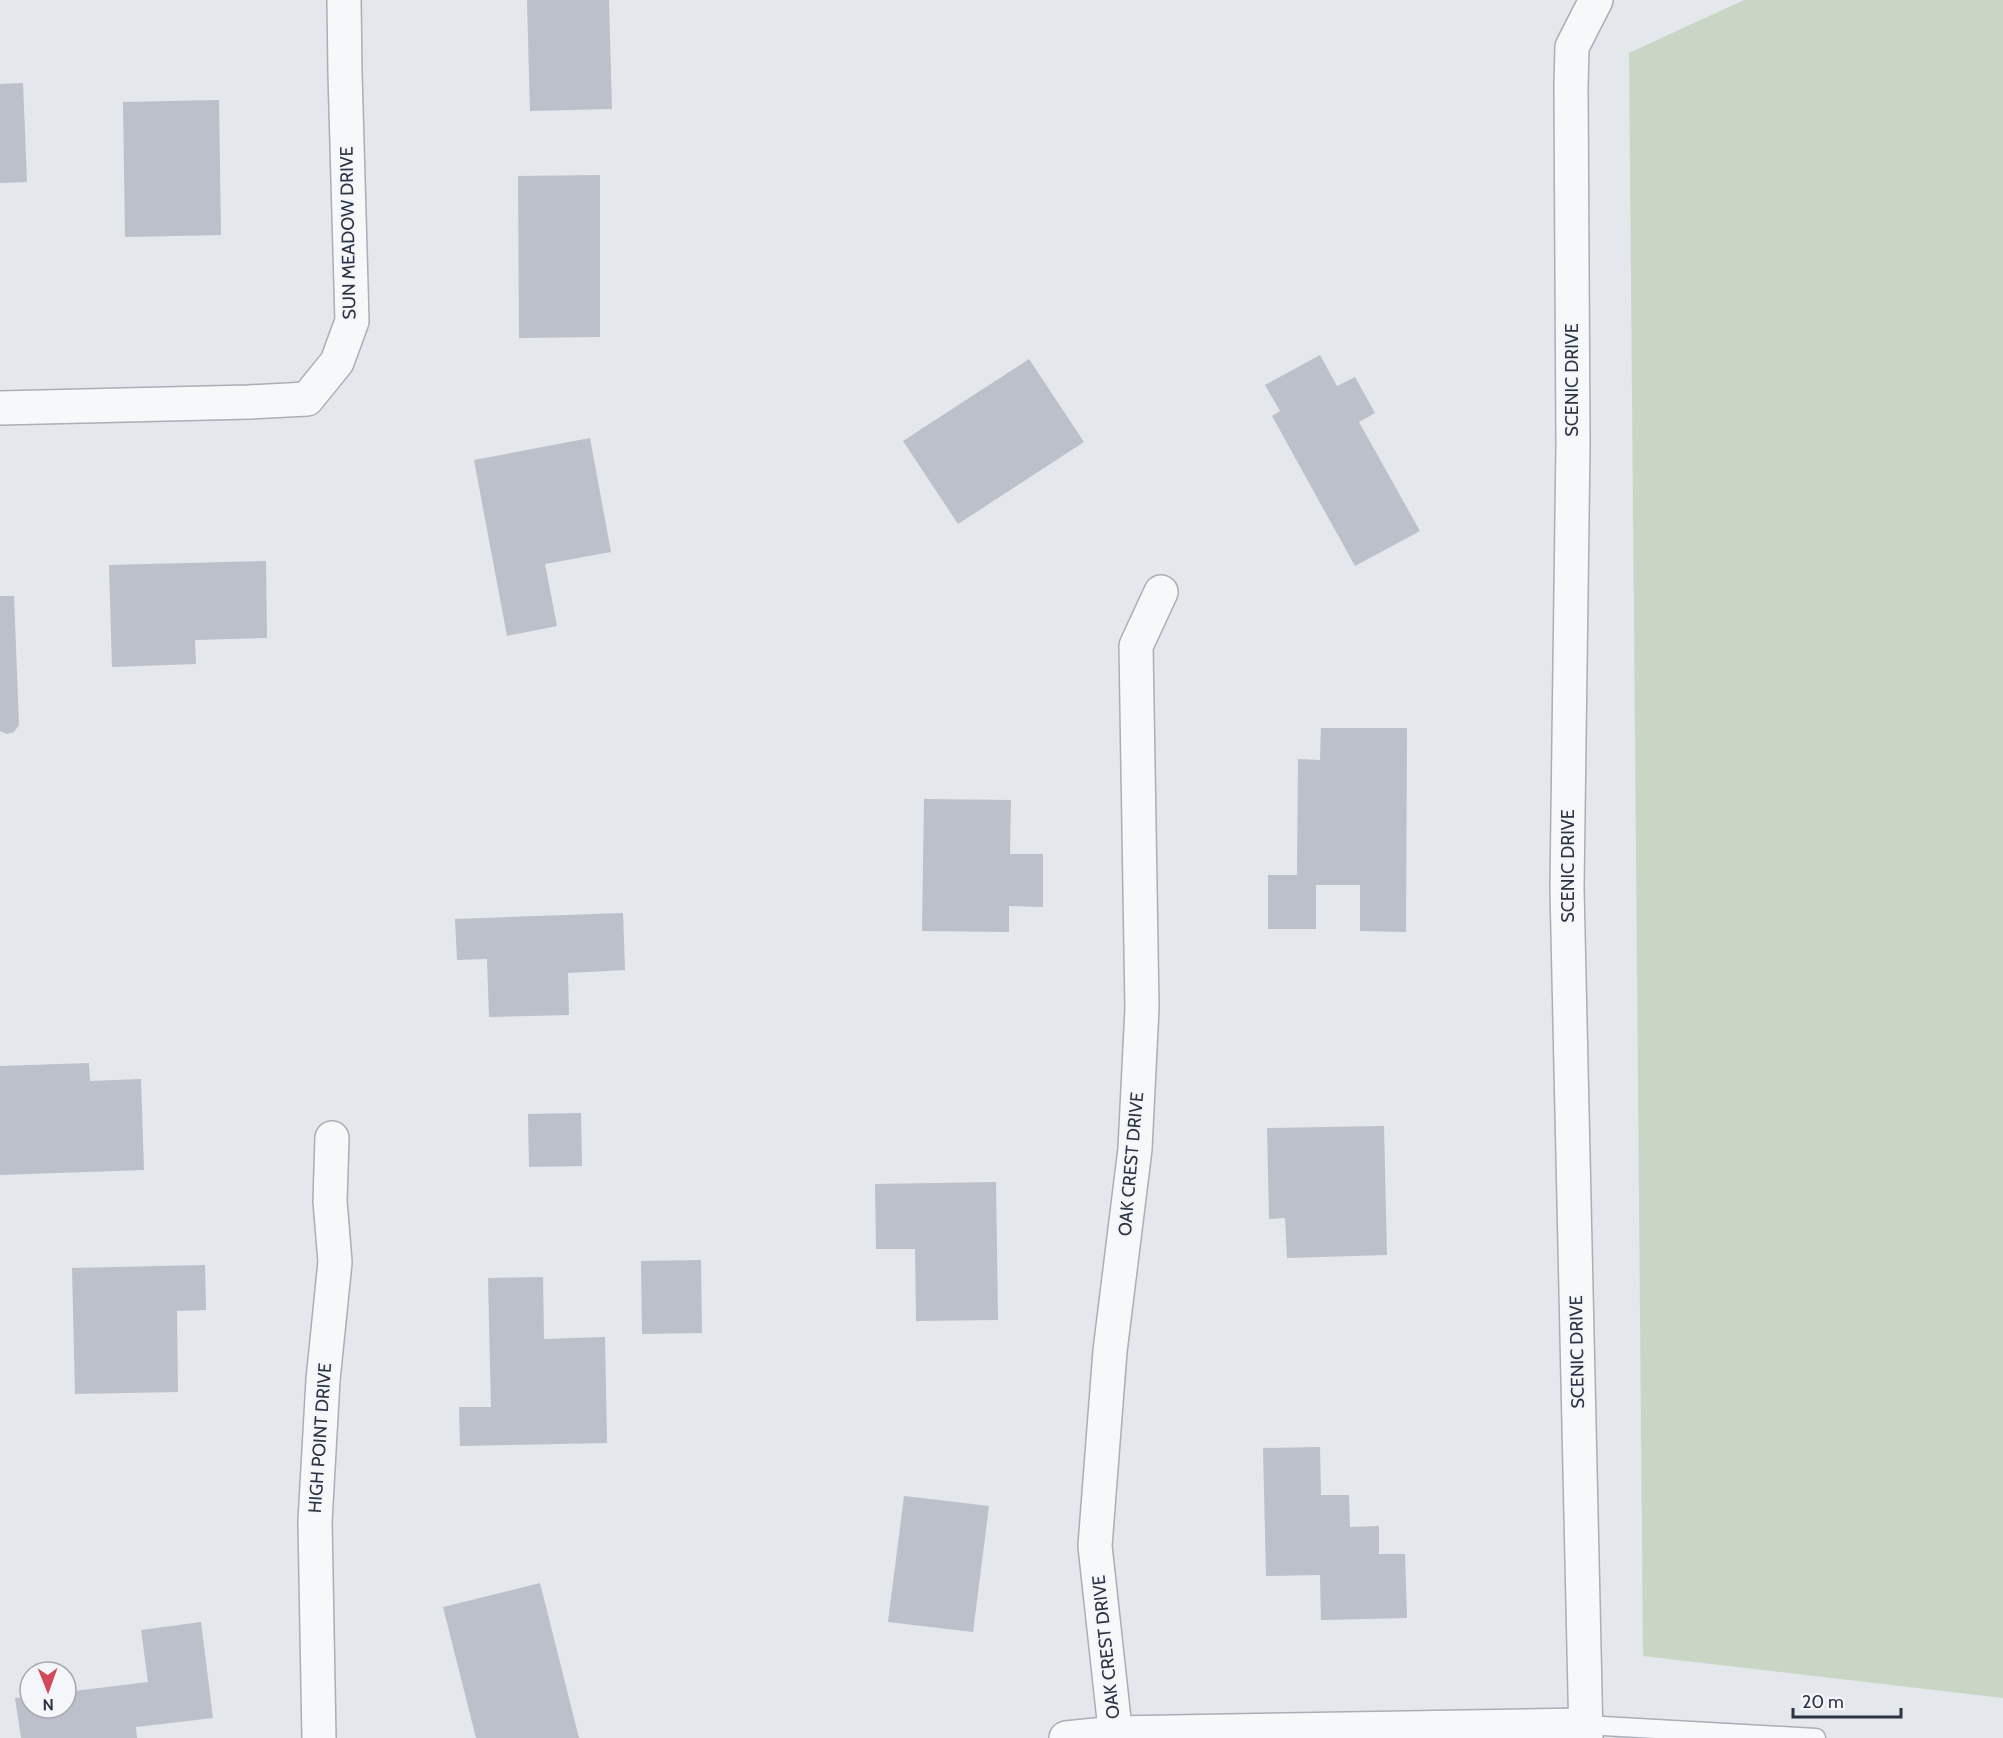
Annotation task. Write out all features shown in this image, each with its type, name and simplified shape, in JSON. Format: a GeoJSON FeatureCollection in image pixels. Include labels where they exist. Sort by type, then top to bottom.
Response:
{"type":"FeatureCollection","features":[{"type":"Feature","properties":{"kind":"street","name":"SUN MEADOW DRIVE"},"geometry":{"type":"LineString","coordinates":[[0,408],[307,399],[337,362],[352,321],[344,0]]}},
{"type":"Feature","properties":{"kind":"street","name":"SCENIC DRIVE"},"geometry":{"type":"LineString","coordinates":[[1586,1732],[1567,888],[1573,444],[1571,86],[1572,47],[1596,0]]}},
{"type":"Feature","properties":{"kind":"street","name":"OAK CREST DRIVE"},"geometry":{"type":"LineString","coordinates":[[1116,1736],[1095,1546],[1110,1352],[1135,1149],[1142,1008],[1136,646],[1161,592]]}},
{"type":"Feature","properties":{"kind":"street","name":"HIGH POINT DRIVE"},"geometry":{"type":"LineString","coordinates":[[319,1738],[315,1521],[323,1380],[335,1262],[330,1201],[332,1138]]}},
{"type":"Feature","properties":{"kind":"street"},"geometry":{"type":"LineString","coordinates":[[1066,1738],[1586,1732]]}},
{"type":"Feature","properties":{"kind":"lane"},"geometry":{"type":"LineString","coordinates":[[1586,1732],[1816,1738]]}},
{"type":"Feature","properties":{"kind":"green space"},"geometry":{"type":"Polygon","coordinates":[[[1744,0],[2003,0],[2003,1698],[1643,1656],[1629,53],[1744,0]]]}},
{"type":"Feature","properties":{"kind":"building"},"geometry":{"type":"Polygon","coordinates":[[[527,0],[609,0],[612,109],[530,111],[527,0]]]}},
{"type":"Feature","properties":{"kind":"building"},"geometry":{"type":"Polygon","coordinates":[[[23,83],[27,182],[0,183],[0,84],[23,83]]]}},
{"type":"Feature","properties":{"kind":"building"},"geometry":{"type":"Polygon","coordinates":[[[219,100],[221,235],[125,237],[123,102],[219,100]]]}},
{"type":"Feature","properties":{"kind":"building"},"geometry":{"type":"Polygon","coordinates":[[[600,175],[600,337],[519,338],[518,176],[600,175]]]}},
{"type":"Feature","properties":{"kind":"building"},"geometry":{"type":"Polygon","coordinates":[[[1320,355],[1337,386],[1355,377],[1375,413],[1359,422],[1420,531],[1355,566],[1272,416],[1280,411],[1265,385],[1320,355]]]}},
{"type":"Feature","properties":{"kind":"building"},"geometry":{"type":"Polygon","coordinates":[[[1029,359],[1084,442],[958,524],[903,441],[1029,359]]]}},
{"type":"Feature","properties":{"kind":"building"},"geometry":{"type":"Polygon","coordinates":[[[590,438],[611,552],[545,564],[557,626],[507,636],[474,460],[590,438]]]}},
{"type":"Feature","properties":{"kind":"building"},"geometry":{"type":"Polygon","coordinates":[[[266,561],[267,638],[195,640],[196,664],[112,667],[109,565],[266,561]]]}},
{"type":"Feature","properties":{"kind":"building"},"geometry":{"type":"Polygon","coordinates":[[[0,596],[14,596],[19,725],[14,732],[7,734],[0,731],[0,596]]]}},
{"type":"Feature","properties":{"kind":"building"},"geometry":{"type":"Polygon","coordinates":[[[1321,728],[1407,728],[1406,932],[1360,931],[1360,885],[1316,885],[1316,929],[1268,929],[1268,875],[1297,875],[1298,759],[1320,760],[1321,728]]]}},
{"type":"Feature","properties":{"kind":"building"},"geometry":{"type":"Polygon","coordinates":[[[924,799],[1011,800],[1010,854],[1043,854],[1043,907],[1009,906],[1009,932],[922,931],[924,799]]]}},
{"type":"Feature","properties":{"kind":"building"},"geometry":{"type":"Polygon","coordinates":[[[623,913],[625,970],[568,973],[569,1015],[489,1017],[487,959],[457,960],[455,919],[623,913]]]}},
{"type":"Feature","properties":{"kind":"building"},"geometry":{"type":"Polygon","coordinates":[[[89,1063],[90,1081],[141,1079],[144,1170],[0,1175],[0,1066],[89,1063]]]}},
{"type":"Feature","properties":{"kind":"building"},"geometry":{"type":"Polygon","coordinates":[[[581,1113],[582,1166],[529,1167],[528,1114],[581,1113]]]}},
{"type":"Feature","properties":{"kind":"building"},"geometry":{"type":"Polygon","coordinates":[[[1384,1126],[1387,1255],[1287,1258],[1285,1218],[1269,1219],[1267,1128],[1384,1126]]]}},
{"type":"Feature","properties":{"kind":"building"},"geometry":{"type":"Polygon","coordinates":[[[996,1182],[998,1320],[916,1321],[915,1249],[876,1249],[875,1184],[996,1182]]]}},
{"type":"Feature","properties":{"kind":"building"},"geometry":{"type":"Polygon","coordinates":[[[701,1260],[702,1333],[642,1334],[641,1261],[701,1260]]]}},
{"type":"Feature","properties":{"kind":"building"},"geometry":{"type":"Polygon","coordinates":[[[205,1265],[206,1310],[177,1311],[178,1392],[75,1394],[72,1268],[205,1265]]]}},
{"type":"Feature","properties":{"kind":"building"},"geometry":{"type":"Polygon","coordinates":[[[543,1277],[544,1339],[605,1337],[607,1443],[460,1446],[459,1407],[491,1407],[488,1278],[543,1277]]]}},
{"type":"Feature","properties":{"kind":"building"},"geometry":{"type":"Polygon","coordinates":[[[1320,1447],[1321,1495],[1349,1495],[1350,1527],[1379,1526],[1379,1554],[1405,1554],[1407,1618],[1321,1620],[1320,1575],[1266,1576],[1263,1448],[1320,1447]]]}},
{"type":"Feature","properties":{"kind":"building"},"geometry":{"type":"Polygon","coordinates":[[[904,1496],[989,1506],[973,1632],[888,1622],[904,1496]]]}},
{"type":"Feature","properties":{"kind":"building"},"geometry":{"type":"Polygon","coordinates":[[[540,1583],[579,1738],[476,1738],[443,1607],[540,1583]]]}},
{"type":"Feature","properties":{"kind":"building"},"geometry":{"type":"Polygon","coordinates":[[[201,1622],[213,1718],[136,1727],[137,1738],[21,1738],[18,1720],[78,1720],[78,1691],[148,1682],[141,1630],[201,1622]]]}},
{"type":"Feature","properties":{"kind":"building"},"geometry":{"type":"Polygon","coordinates":[[[15,1698],[18,1698],[18,1718],[15,1698]]]}}]}
